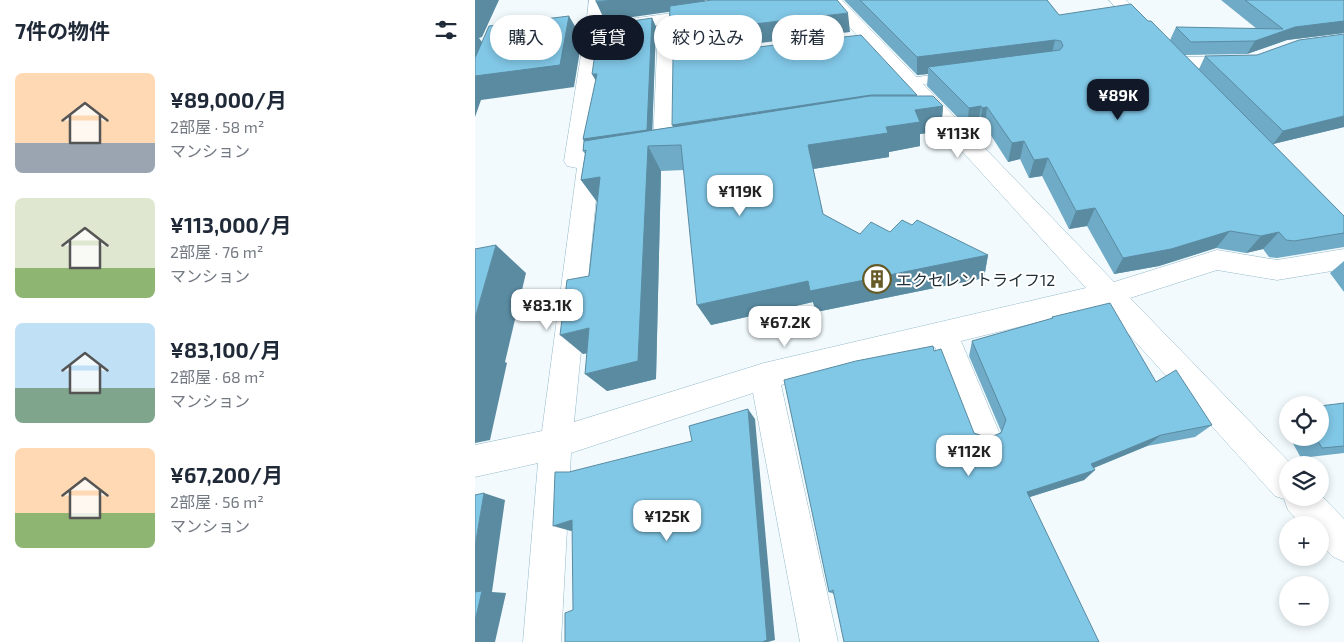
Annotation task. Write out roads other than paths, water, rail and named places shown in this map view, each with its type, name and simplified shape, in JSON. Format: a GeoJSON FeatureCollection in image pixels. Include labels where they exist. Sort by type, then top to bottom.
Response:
{"type":"FeatureCollection","features":[{"type":"Feature","properties":{"kind":"street"},"geometry":{"type":"LineString","coordinates":[[596,15],[597,0]]}},
{"type":"Feature","properties":{"kind":"street"},"geometry":{"type":"LineString","coordinates":[[833,0],[858,38],[910,82],[940,113],[1279,475]]}},
{"type":"Feature","properties":{"kind":"street"},"geometry":{"type":"LineString","coordinates":[[1117,0],[1199,83]]}},
{"type":"Feature","properties":{"kind":"street"},"geometry":{"type":"LineString","coordinates":[[684,15],[713,8]]}},
{"type":"Feature","properties":{"kind":"street"},"geometry":{"type":"LineString","coordinates":[[1179,63],[1249,61],[1257,58]]}},
{"type":"Feature","properties":{"kind":"street"},"geometry":{"type":"LineString","coordinates":[[542,642],[556,443],[599,157],[575,161],[590,60]]}},
{"type":"Feature","properties":{"kind":"street"},"geometry":{"type":"LineString","coordinates":[[664,146],[666,62],[682,60]]}},
{"type":"Feature","properties":{"kind":"street"},"geometry":{"type":"LineString","coordinates":[[911,113],[940,113]]}},
{"type":"Feature","properties":{"kind":"street"},"geometry":{"type":"LineString","coordinates":[[475,461],[556,443],[765,376],[1109,294],[1217,260],[1277,270],[1344,259]]}},
{"type":"Feature","properties":{"kind":"street"},"geometry":{"type":"LineString","coordinates":[[944,334],[983,432]]}},
{"type":"Feature","properties":{"kind":"street"},"geometry":{"type":"LineString","coordinates":[[765,376],[819,642]]}},
{"type":"Feature","properties":{"kind":"street"},"geometry":{"type":"LineString","coordinates":[[1308,506],[1344,544]]}},
{"type":"Feature","properties":{"kind":"lane"},"geometry":{"type":"LineString","coordinates":[[910,82],[957,76]]}},
{"type":"Feature","properties":{"kind":"place","name":"エクセレントライフ12"},"geometry":{"type":"Point","coordinates":[877,279]}}]}
